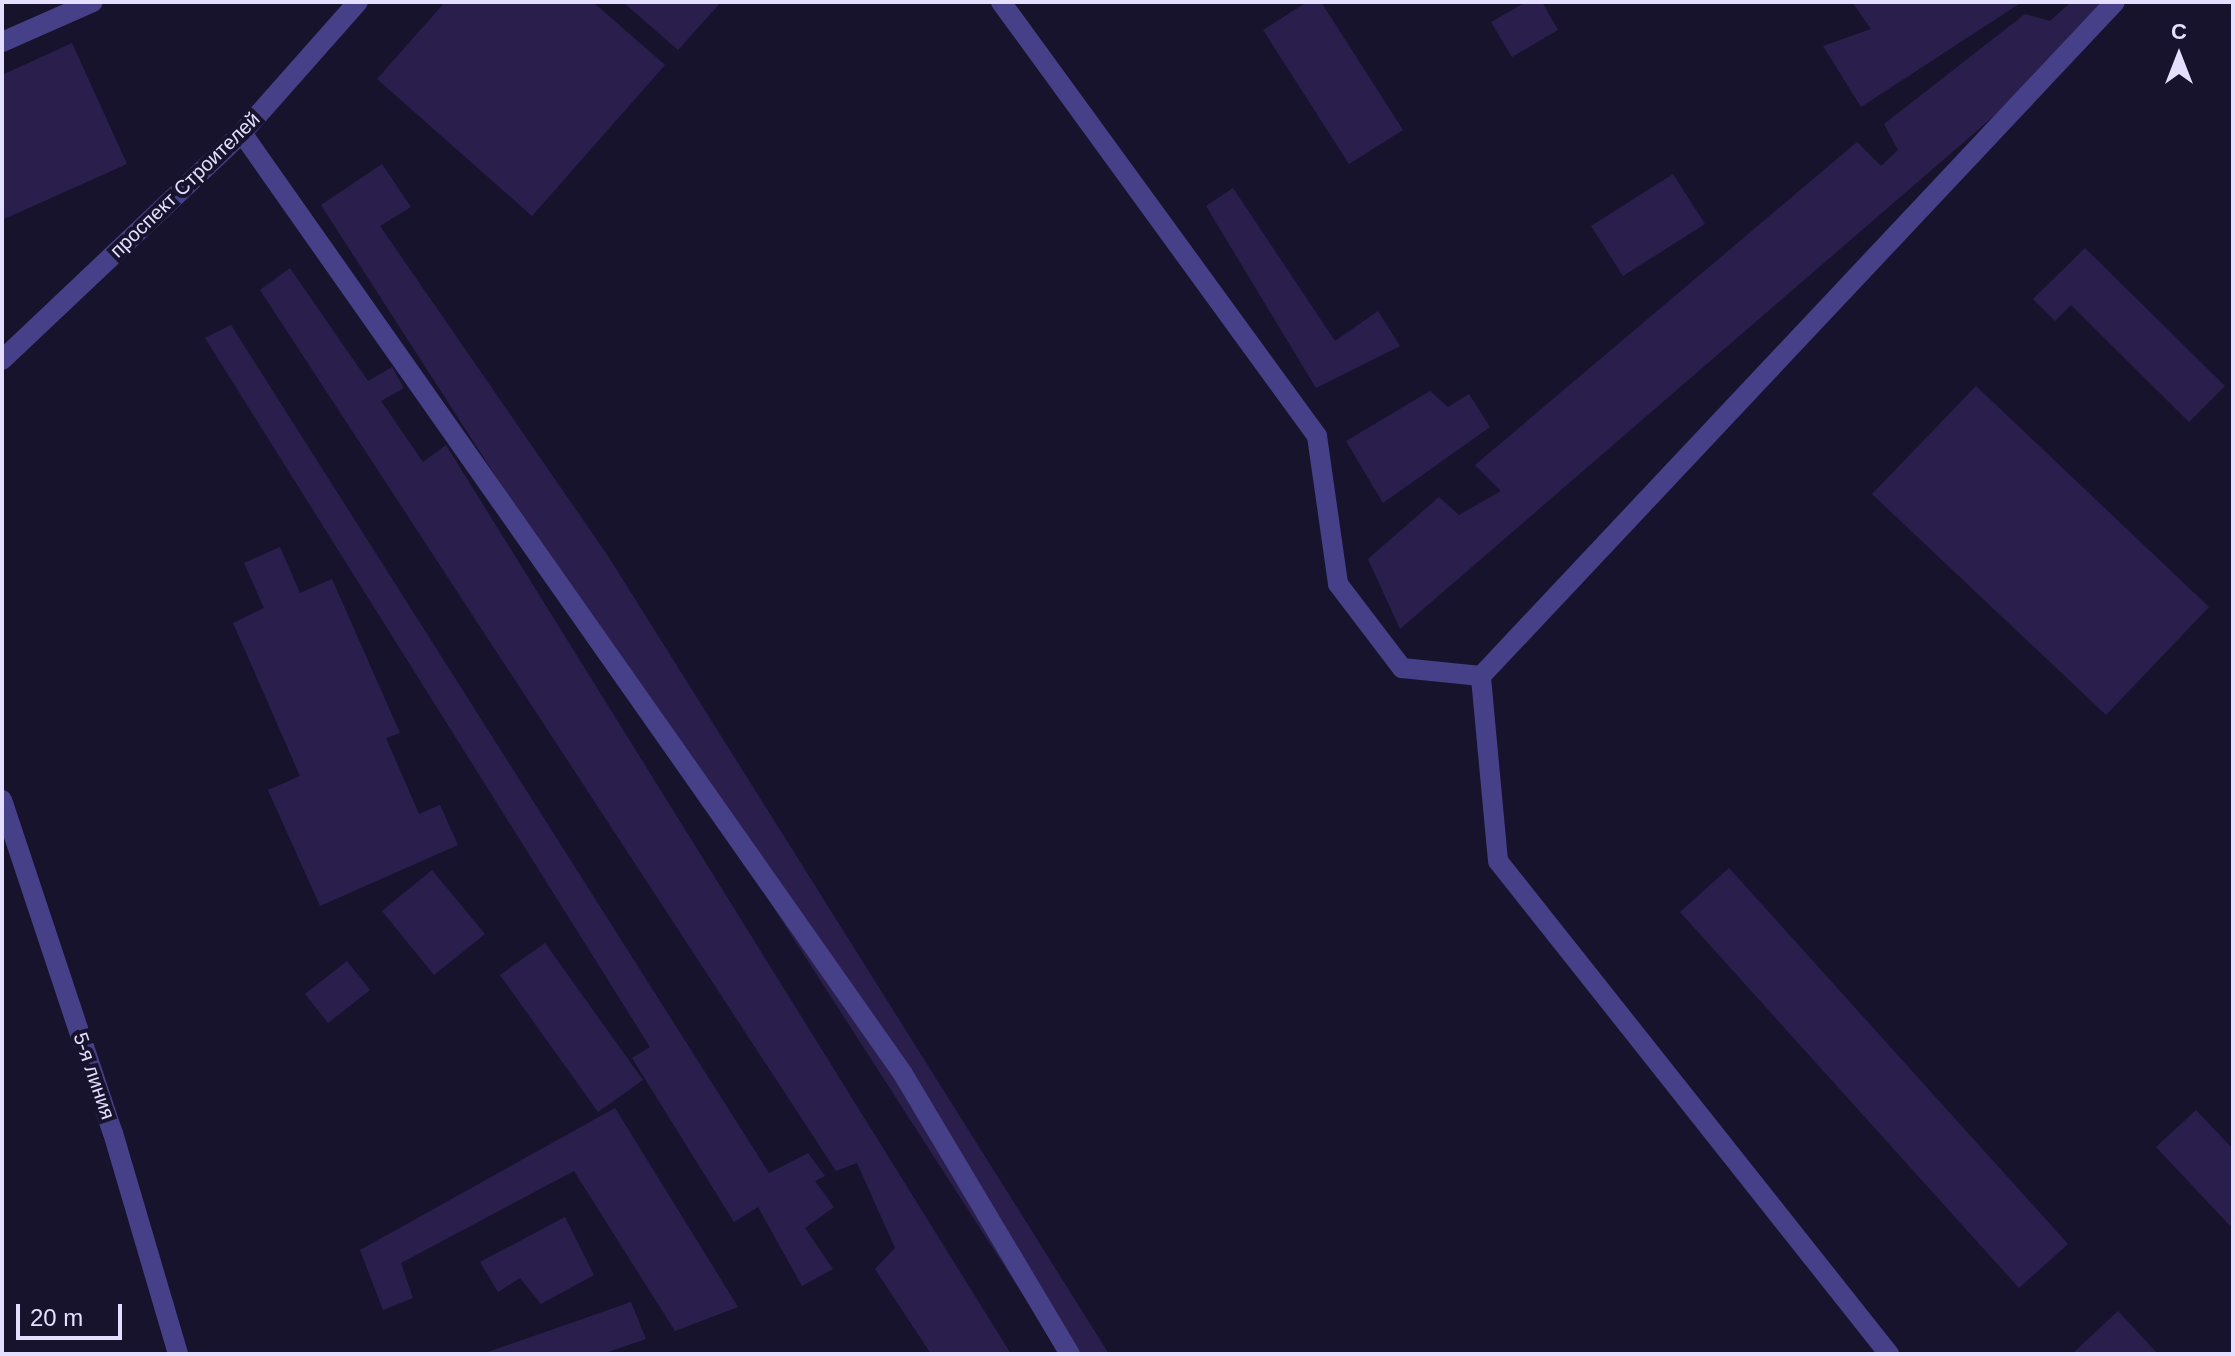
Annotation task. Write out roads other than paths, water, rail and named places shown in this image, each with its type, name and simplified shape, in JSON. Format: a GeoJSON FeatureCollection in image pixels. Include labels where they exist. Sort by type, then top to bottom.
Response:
{"type":"FeatureCollection","features":[{"type":"Feature","properties":{"kind":"street"},"geometry":{"type":"LineString","coordinates":[[2,42],[93,2]]}},
{"type":"Feature","properties":{"kind":"street","name":"проспект Строителей"},"geometry":{"type":"LineString","coordinates":[[2,360],[242,133],[358,2]]}},
{"type":"Feature","properties":{"kind":"street"},"geometry":{"type":"LineString","coordinates":[[1001,2],[1317,436],[1338,584],[1402,668],[1481,676]]}},
{"type":"Feature","properties":{"kind":"street"},"geometry":{"type":"LineString","coordinates":[[1889,1354],[1498,861],[1481,676],[2115,2]]}},
{"type":"Feature","properties":{"kind":"street"},"geometry":{"type":"LineString","coordinates":[[242,133],[903,1074],[1070,1354]]}},
{"type":"Feature","properties":{"kind":"street","name":"5-я линия"},"geometry":{"type":"LineString","coordinates":[[2,800],[113,1133],[178,1354]]}}]}
